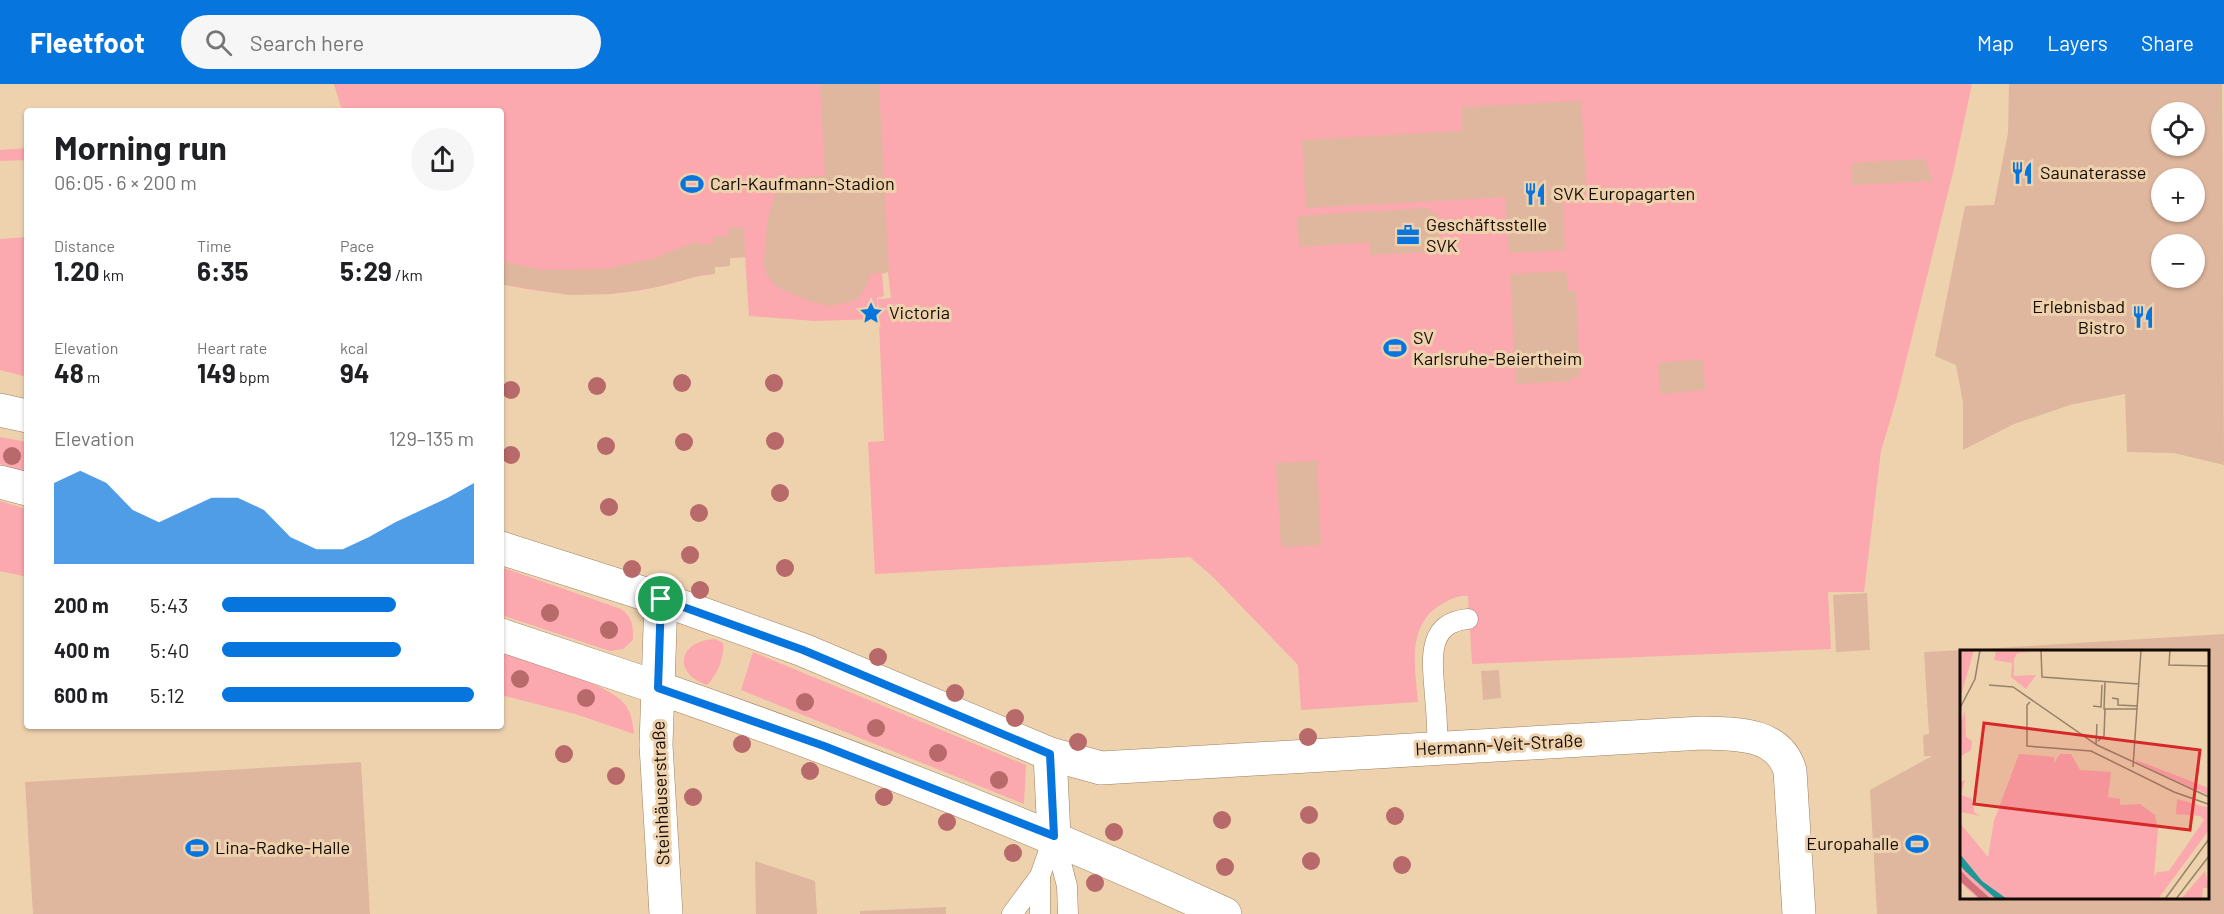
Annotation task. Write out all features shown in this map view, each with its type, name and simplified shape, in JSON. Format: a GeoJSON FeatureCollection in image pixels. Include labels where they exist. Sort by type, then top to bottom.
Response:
{"type":"FeatureCollection","features":[{"type":"Feature","properties":{"kind":"street"},"geometry":{"type":"LineString","coordinates":[[0,410],[24,415]]}},
{"type":"Feature","properties":{"kind":"street"},"geometry":{"type":"LineString","coordinates":[[0,482],[24,488]]}},
{"type":"Feature","properties":{"kind":"street","name":"Hermann-Veit-Straße"},"geometry":{"type":"LineString","coordinates":[[504,549],[661,599],[803,650],[1050,754],[1101,768],[1702,733],[1743,734],[1763,740],[1784,754],[1790,771],[1799,914]]}},
{"type":"Feature","properties":{"kind":"street","name":"Steinhäuserstraße"},"geometry":{"type":"LineString","coordinates":[[661,599],[656,761],[666,914]]}},
{"type":"Feature","properties":{"kind":"street"},"geometry":{"type":"LineString","coordinates":[[504,636],[824,746],[1054,836],[1225,914]]}},
{"type":"Feature","properties":{"kind":"street"},"geometry":{"type":"LineString","coordinates":[[1050,754],[1054,836]]}},
{"type":"Feature","properties":{"kind":"lane"},"geometry":{"type":"LineString","coordinates":[[1438,749],[1432,654],[1444,627],[1454,620],[1468,619]]}},
{"type":"Feature","properties":{"kind":"lane"},"geometry":{"type":"LineString","coordinates":[[1012,914],[1040,876],[1054,836]]}},
{"type":"Feature","properties":{"kind":"lane"},"geometry":{"type":"LineString","coordinates":[[1054,836],[1066,886],[1068,914]]}},
{"type":"Feature","properties":{"kind":"lane"},"geometry":{"type":"LineString","coordinates":[[1040,876],[1040,914]]}},
{"type":"Feature","properties":{"kind":"shaded area","name":"SV Karlsruhe-Beiertheim"},"geometry":{"type":"Polygon","coordinates":[[[334,84],[1972,84],[1954,168],[1897,397],[1881,451],[1864,592],[1828,592],[1831,649],[1472,664],[1468,596],[1461,596],[1445,602],[1431,613],[1423,623],[1418,635],[1415,648],[1415,675],[1418,702],[1301,710],[1298,665],[1213,577],[1190,557],[875,574],[868,442],[884,441],[878,299],[891,298],[888,272],[882,274],[884,296],[877,298],[877,319],[815,321],[749,316],[745,257],[730,258],[730,266],[715,267],[715,274],[637,291],[579,294],[540,291],[504,285],[504,108],[341,108],[334,84]]]}},
{"type":"Feature","properties":{"kind":"shaded area"},"geometry":{"type":"Polygon","coordinates":[[[24,148],[24,160],[0,161],[0,150],[24,148]]]}},
{"type":"Feature","properties":{"kind":"shaded area"},"geometry":{"type":"Polygon","coordinates":[[[24,237],[24,376],[0,370],[0,239],[24,237]]]}},
{"type":"Feature","properties":{"kind":"shaded area"},"geometry":{"type":"Polygon","coordinates":[[[0,437],[24,441],[24,471],[0,464],[0,437]]]}},
{"type":"Feature","properties":{"kind":"shaded area"},"geometry":{"type":"Polygon","coordinates":[[[0,501],[24,508],[24,576],[0,571],[0,501]]]}},
{"type":"Feature","properties":{"kind":"shaded area"},"geometry":{"type":"Polygon","coordinates":[[[504,568],[621,609],[632,623],[633,640],[623,649],[610,651],[504,616],[504,568]]]}},
{"type":"Feature","properties":{"kind":"shaded area"},"geometry":{"type":"Polygon","coordinates":[[[715,639],[723,643],[723,653],[717,671],[707,685],[688,673],[684,666],[684,658],[693,645],[715,639]]]}},
{"type":"Feature","properties":{"kind":"shaded area"},"geometry":{"type":"Polygon","coordinates":[[[753,652],[1026,765],[1024,804],[741,690],[753,652]]]}},
{"type":"Feature","properties":{"kind":"shaded area"},"geometry":{"type":"Polygon","coordinates":[[[504,654],[569,674],[605,689],[627,707],[634,734],[575,714],[504,696],[504,654]]]}},
{"type":"Feature","properties":{"kind":"building"},"geometry":{"type":"Polygon","coordinates":[[[820,84],[879,84],[889,272],[870,274],[868,283],[857,300],[831,306],[812,302],[778,288],[766,274],[764,265],[767,223],[773,200],[784,178],[825,176],[820,84]]]}},
{"type":"Feature","properties":{"kind":"building"},"geometry":{"type":"Polygon","coordinates":[[[2009,84],[2222,84],[2224,465],[2174,453],[2127,452],[2125,394],[2070,405],[2014,424],[1963,450],[1963,403],[1956,365],[1935,356],[1965,206],[1994,205],[2008,133],[2009,84]]]}},
{"type":"Feature","properties":{"kind":"building"},"geometry":{"type":"Polygon","coordinates":[[[1581,101],[1587,193],[1563,194],[1565,250],[1509,253],[1505,197],[1306,208],[1302,140],[1462,131],[1462,107],[1581,101]]]}},
{"type":"Feature","properties":{"kind":"building"},"geometry":{"type":"Polygon","coordinates":[[[1924,159],[1933,181],[1852,185],[1851,163],[1924,159]]]}},
{"type":"Feature","properties":{"kind":"building"},"geometry":{"type":"Polygon","coordinates":[[[1429,208],[1430,213],[1438,212],[1440,247],[1432,248],[1432,252],[1370,255],[1370,242],[1299,247],[1297,216],[1429,208]]]}},
{"type":"Feature","properties":{"kind":"building"},"geometry":{"type":"Polygon","coordinates":[[[744,227],[745,257],[730,258],[730,266],[715,267],[715,274],[700,275],[656,287],[611,294],[569,295],[504,284],[504,262],[541,270],[606,269],[655,258],[698,241],[698,244],[714,244],[713,237],[729,236],[728,228],[744,227]]]}},
{"type":"Feature","properties":{"kind":"building"},"geometry":{"type":"Polygon","coordinates":[[[1566,271],[1568,291],[1576,290],[1580,377],[1572,377],[1572,381],[1516,384],[1510,274],[1566,271]]]}},
{"type":"Feature","properties":{"kind":"building"},"geometry":{"type":"Polygon","coordinates":[[[1703,360],[1705,390],[1660,394],[1658,363],[1703,360]]]}},
{"type":"Feature","properties":{"kind":"building"},"geometry":{"type":"Polygon","coordinates":[[[1317,461],[1321,545],[1281,547],[1276,463],[1317,461]]]}},
{"type":"Feature","properties":{"kind":"building"},"geometry":{"type":"Polygon","coordinates":[[[1867,593],[1870,650],[1836,652],[1833,595],[1867,593]]]}},
{"type":"Feature","properties":{"kind":"building","name":"Europahalle"},"geometry":{"type":"Polygon","coordinates":[[[2224,634],[2224,914],[1877,914],[1870,790],[1932,756],[1924,756],[1923,735],[1929,734],[1924,652],[1960,650],[1960,899],[2209,899],[2209,650],[1965,650],[2224,634]]]}},
{"type":"Feature","properties":{"kind":"building"},"geometry":{"type":"Polygon","coordinates":[[[1499,670],[1501,698],[1483,700],[1481,671],[1499,670]]]}},
{"type":"Feature","properties":{"kind":"building","name":"Lina-Radke-Halle"},"geometry":{"type":"Polygon","coordinates":[[[361,762],[370,914],[33,914],[25,782],[361,762]]]}},
{"type":"Feature","properties":{"kind":"building"},"geometry":{"type":"Polygon","coordinates":[[[755,861],[815,881],[817,914],[756,914],[755,861]]]}},
{"type":"Feature","properties":{"kind":"building"},"geometry":{"type":"Polygon","coordinates":[[[946,907],[946,914],[860,914],[860,911],[946,907]]]}},
{"type":"Feature","properties":{"kind":"place","name":"Saunaterasse"},"geometry":{"type":"Point","coordinates":[2022,173]}},
{"type":"Feature","properties":{"kind":"place","name":"Carl-Kaufmann-Stadion"},"geometry":{"type":"Point","coordinates":[692,184]}},
{"type":"Feature","properties":{"kind":"place","name":"SVK Europagarten"},"geometry":{"type":"Point","coordinates":[1535,194]}},
{"type":"Feature","properties":{"kind":"place","name":"Geschäftsstelle SVK"},"geometry":{"type":"Point","coordinates":[1408,235]}},
{"type":"Feature","properties":{"kind":"place","name":"Victoria"},"geometry":{"type":"Point","coordinates":[871,313]}},
{"type":"Feature","properties":{"kind":"place","name":"Erlebnisbad Bistro"},"geometry":{"type":"Point","coordinates":[2143,317]}},
{"type":"Feature","properties":{"kind":"place","name":"SV Karlsruhe-Beiertheim"},"geometry":{"type":"Point","coordinates":[1395,348]}},
{"type":"Feature","properties":{"kind":"place","name":"Europahalle"},"geometry":{"type":"Point","coordinates":[1917,844]}},
{"type":"Feature","properties":{"kind":"place","name":"Lina-Radke-Halle"},"geometry":{"type":"Point","coordinates":[197,848]}},
{"type":"Feature","properties":{"kind":"route"},"geometry":{"type":"LineString","coordinates":[[661,599],[803,650],[1050,754],[1054,836],[824,746],[658,688],[661,599]]}}]}
